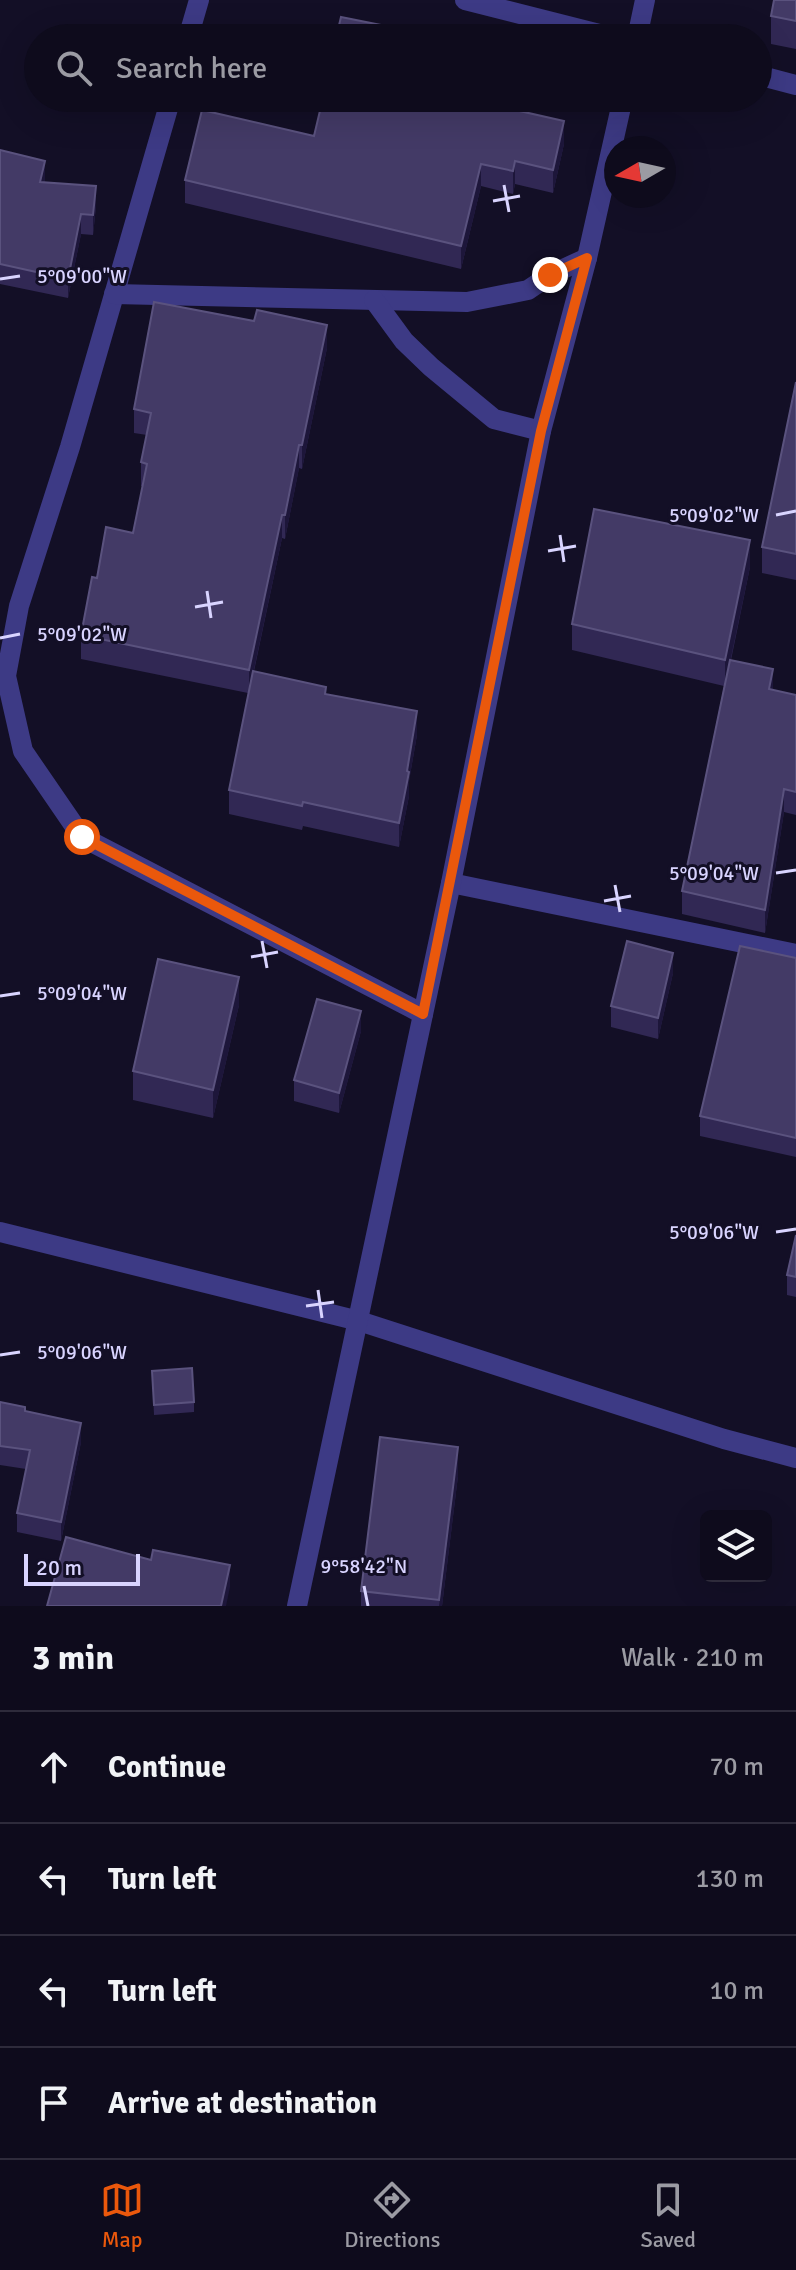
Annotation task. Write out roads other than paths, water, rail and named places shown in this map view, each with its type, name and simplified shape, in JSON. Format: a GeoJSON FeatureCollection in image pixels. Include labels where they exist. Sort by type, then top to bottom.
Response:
{"type":"FeatureCollection","features":[{"type":"Feature","properties":{"kind":"street"},"geometry":{"type":"LineString","coordinates":[[192,24],[199,0]]}},
{"type":"Feature","properties":{"kind":"street"},"geometry":{"type":"LineString","coordinates":[[465,0],[560,24]]}},
{"type":"Feature","properties":{"kind":"street"},"geometry":{"type":"LineString","coordinates":[[640,24],[645,0]]}},
{"type":"Feature","properties":{"kind":"street"},"geometry":{"type":"LineString","coordinates":[[772,79],[796,85]]}},
{"type":"Feature","properties":{"kind":"street"},"geometry":{"type":"LineString","coordinates":[[167,112],[70,447],[19,606],[6,676],[23,751],[82,837],[423,1014]]}},
{"type":"Feature","properties":{"kind":"street"},"geometry":{"type":"LineString","coordinates":[[297,1606],[451,883],[541,431],[587,258],[620,112]]}},
{"type":"Feature","properties":{"kind":"street"},"geometry":{"type":"LineString","coordinates":[[114,294],[467,302],[528,290],[550,275],[587,258]]}},
{"type":"Feature","properties":{"kind":"street"},"geometry":{"type":"LineString","coordinates":[[374,300],[404,341],[494,419],[541,431]]}},
{"type":"Feature","properties":{"kind":"street"},"geometry":{"type":"LineString","coordinates":[[451,883],[796,954]]}},
{"type":"Feature","properties":{"kind":"street"},"geometry":{"type":"LineString","coordinates":[[0,1232],[359,1321],[724,1439],[796,1458]]}}]}
